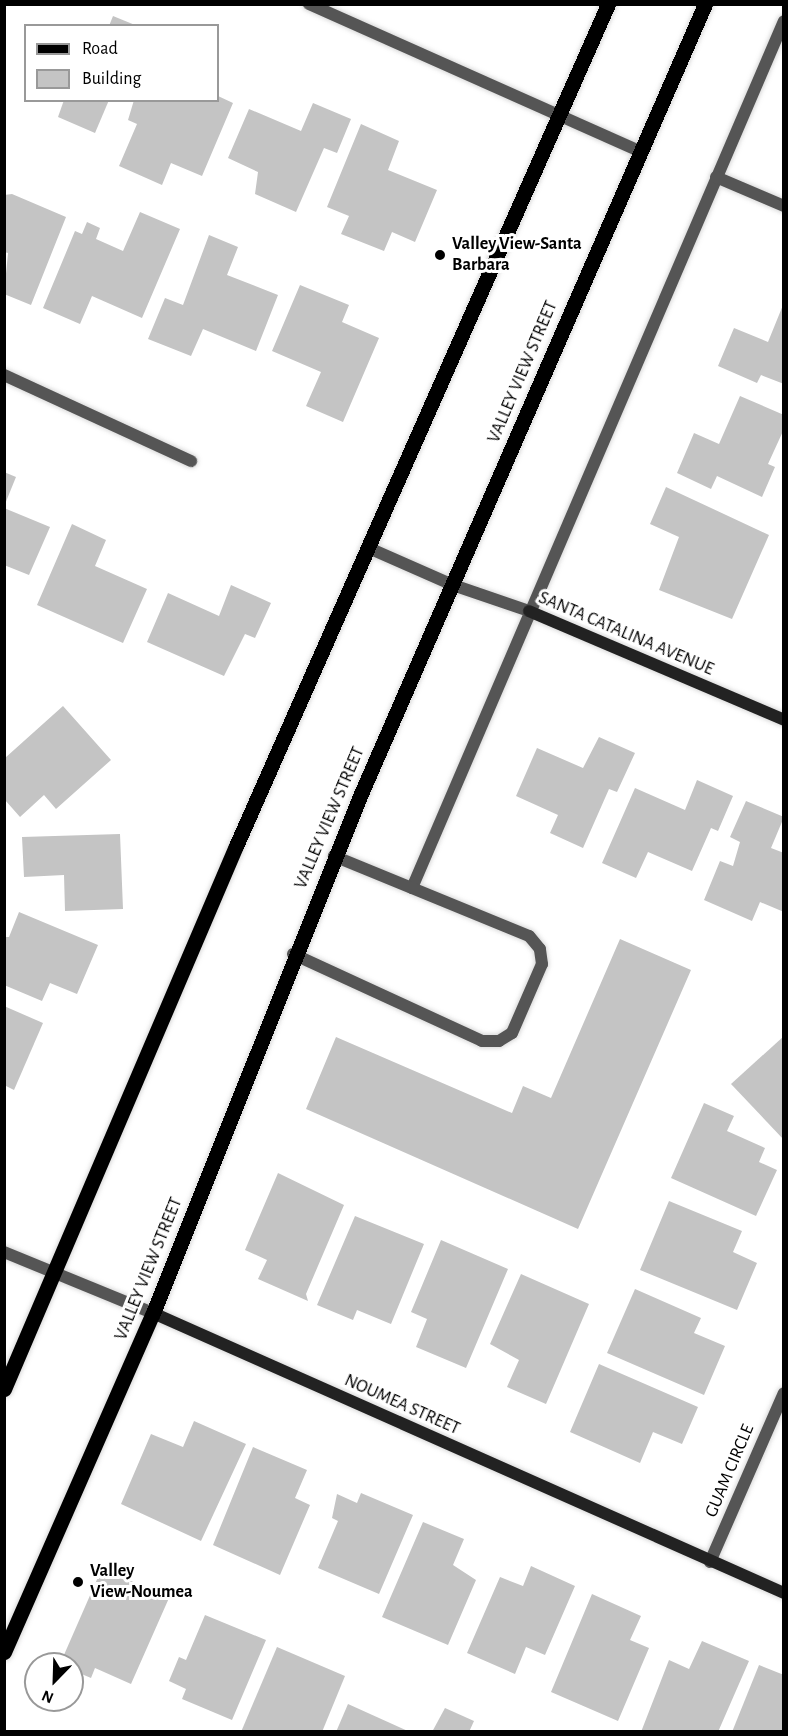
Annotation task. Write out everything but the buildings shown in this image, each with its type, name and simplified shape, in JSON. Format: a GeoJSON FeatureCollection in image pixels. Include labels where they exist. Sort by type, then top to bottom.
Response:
{"type":"FeatureCollection","features":[{"type":"Feature","properties":{"kind":"main road"},"geometry":{"type":"LineString","coordinates":[[4,1389],[241,835],[371,549],[608,4]]}},
{"type":"Feature","properties":{"kind":"main road","name":"VALLEY VIEW STREET"},"geometry":{"type":"LineString","coordinates":[[4,1652],[153,1313],[293,954],[334,856],[639,151],[705,4]]}},
{"type":"Feature","properties":{"kind":"street"},"geometry":{"type":"LineString","coordinates":[[309,4],[639,151]]}},
{"type":"Feature","properties":{"kind":"street"},"geometry":{"type":"LineString","coordinates":[[412,888],[783,21]]}},
{"type":"Feature","properties":{"kind":"street"},"geometry":{"type":"LineString","coordinates":[[716,177],[783,206]]}},
{"type":"Feature","properties":{"kind":"street"},"geometry":{"type":"LineString","coordinates":[[4,375],[191,461]]}},
{"type":"Feature","properties":{"kind":"street","name":"SANTA CATALINA AVENUE"},"geometry":{"type":"LineString","coordinates":[[371,549],[453,585],[529,611],[783,720]]}},
{"type":"Feature","properties":{"kind":"street"},"geometry":{"type":"LineString","coordinates":[[293,954],[482,1041],[499,1041],[512,1033],[542,964],[540,949],[529,936],[334,856]]}},
{"type":"Feature","properties":{"kind":"street","name":"NOUMEA STREET"},"geometry":{"type":"LineString","coordinates":[[4,1252],[153,1313],[783,1593]]}},
{"type":"Feature","properties":{"kind":"street","name":"GUAM CIRCLE"},"geometry":{"type":"LineString","coordinates":[[710,1562],[783,1393]]}},
{"type":"Feature","properties":{"kind":"place","name":"Valley View-Santa Barbara"},"geometry":{"type":"Point","coordinates":[440,255]}},
{"type":"Feature","properties":{"kind":"place","name":"Valley View-Noumea"},"geometry":{"type":"Point","coordinates":[78,1582]}}]}
